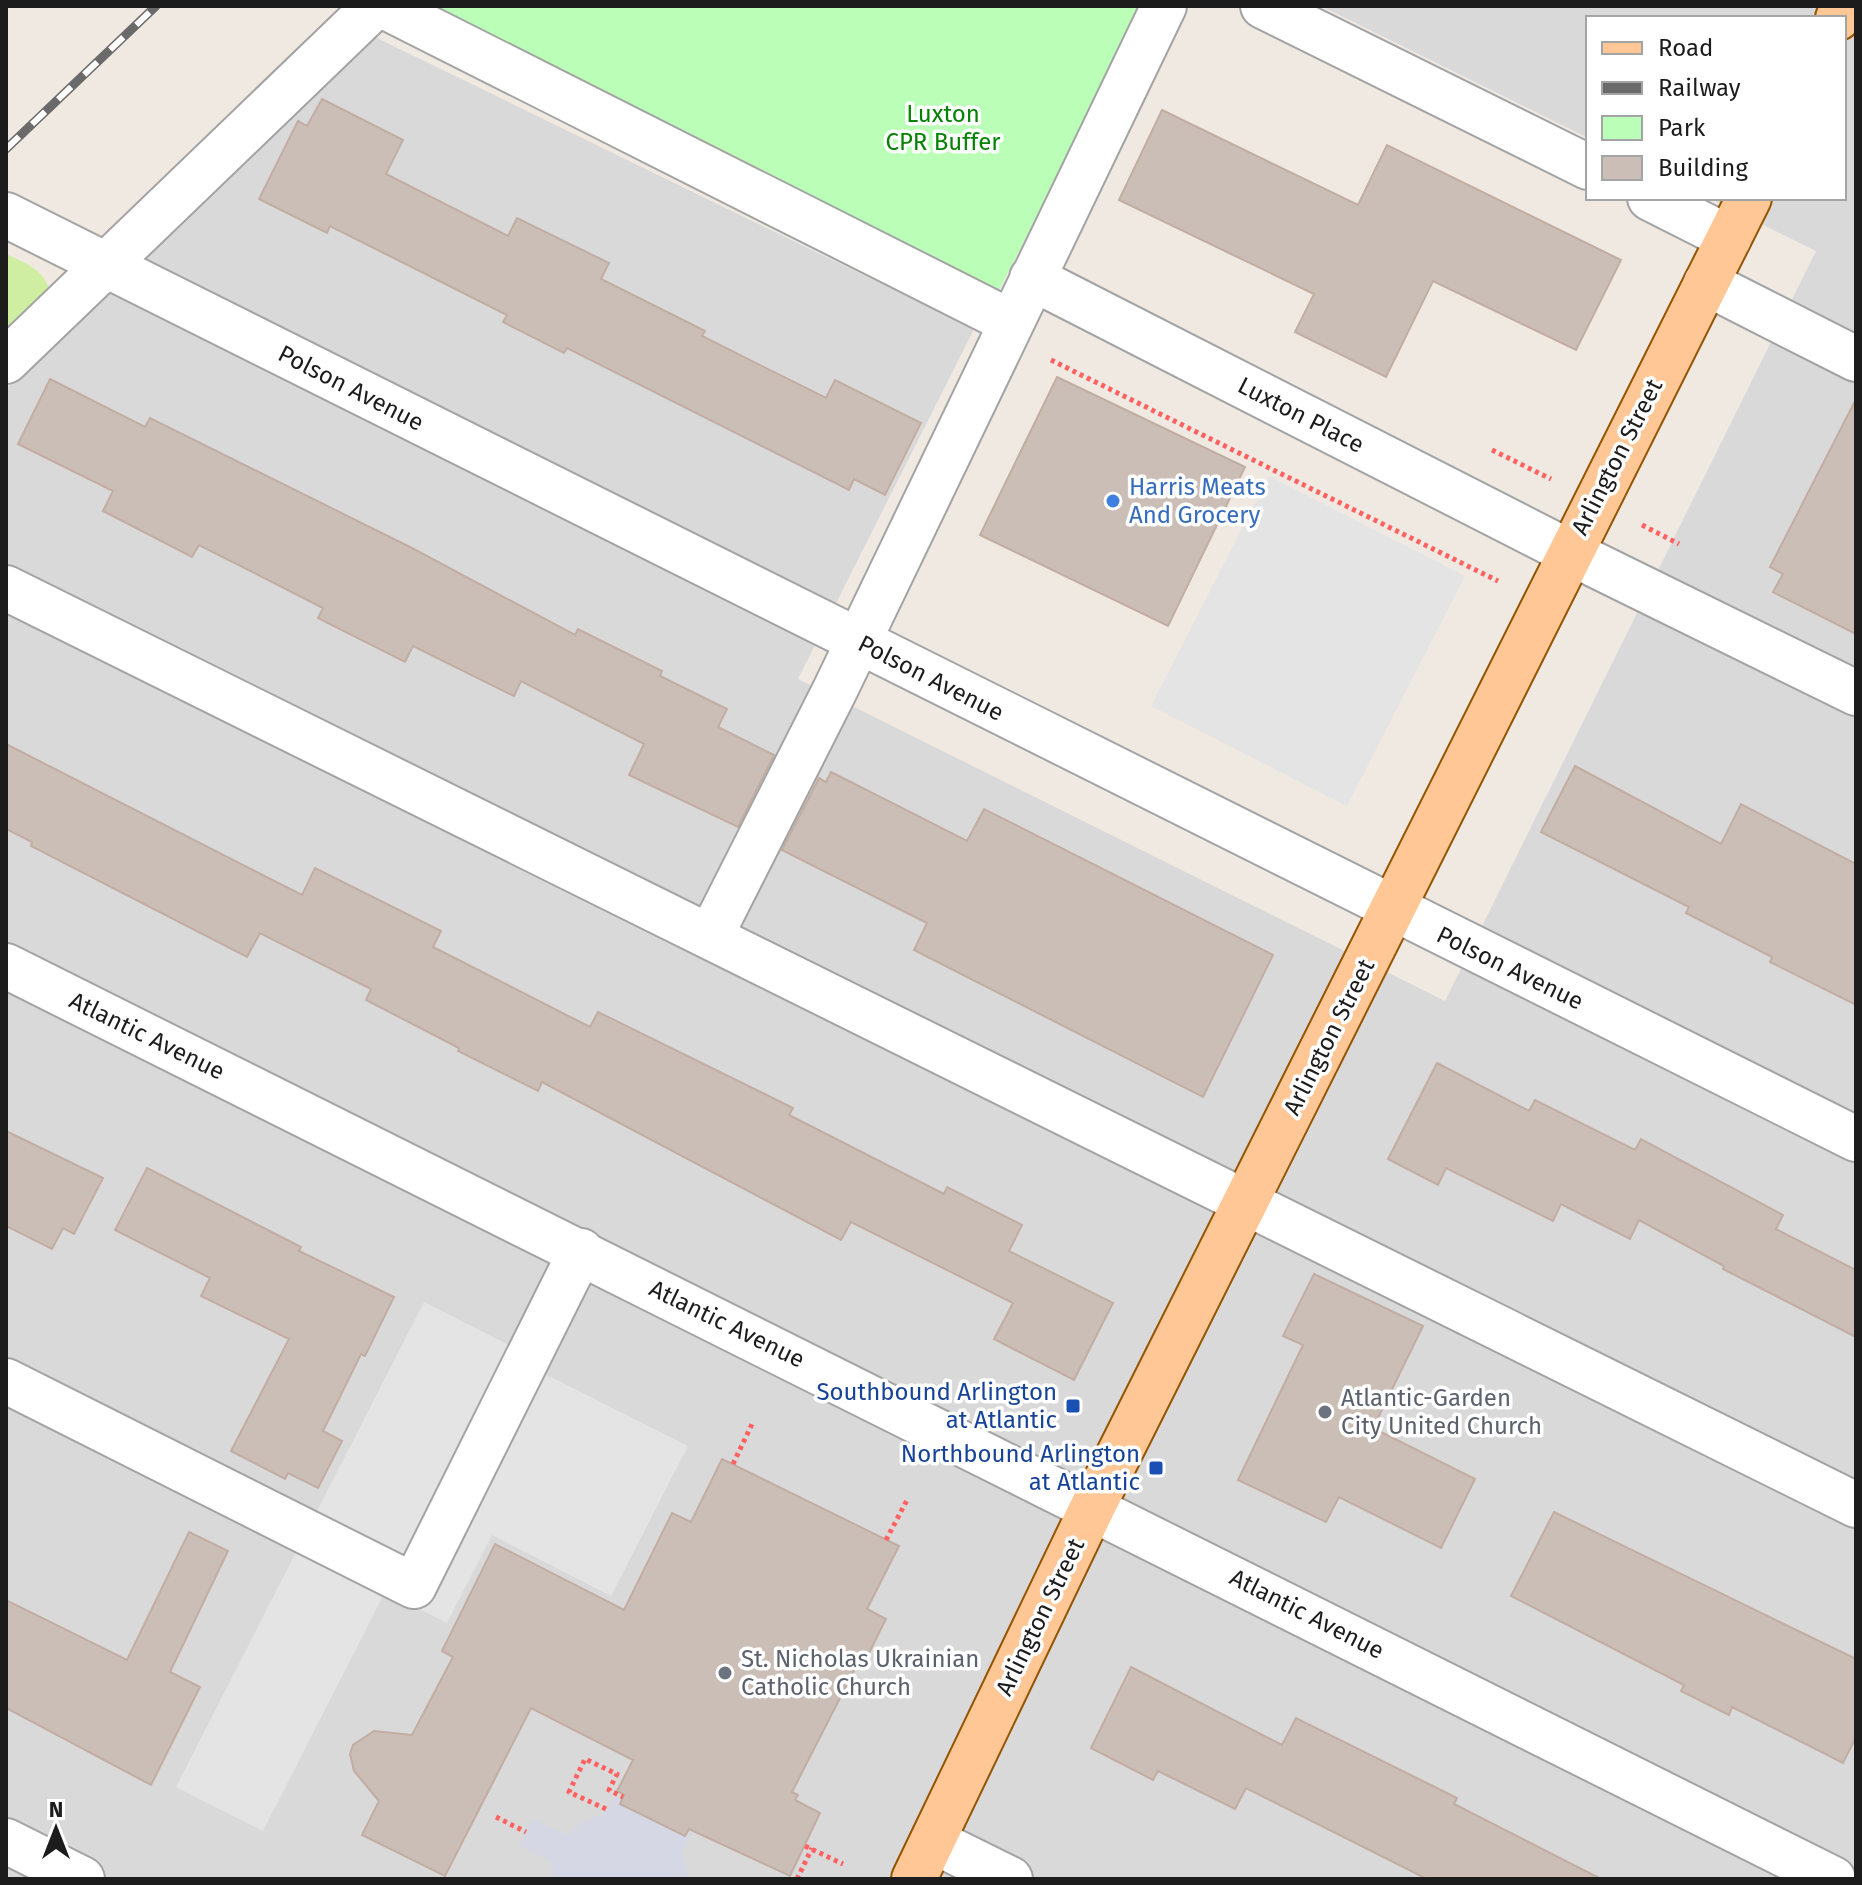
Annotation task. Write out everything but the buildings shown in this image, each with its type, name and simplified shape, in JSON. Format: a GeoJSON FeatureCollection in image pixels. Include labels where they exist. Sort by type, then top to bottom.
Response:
{"type":"FeatureCollection","features":[{"type":"Feature","properties":{"kind":"main road","name":"Arlington Street"},"geometry":{"type":"LineString","coordinates":[[914,1879],[1093,1506],[1748,200]]}},
{"type":"Feature","properties":{"kind":"street"},"geometry":{"type":"LineString","coordinates":[[6,361],[375,6]]}},
{"type":"Feature","properties":{"kind":"street"},"geometry":{"type":"LineString","coordinates":[[384,6],[1007,330]]}},
{"type":"Feature","properties":{"kind":"street"},"geometry":{"type":"LineString","coordinates":[[710,937],[1164,6]]}},
{"type":"Feature","properties":{"kind":"street"},"geometry":{"type":"LineString","coordinates":[[1263,6],[1586,166]]}},
{"type":"Feature","properties":{"kind":"street"},"geometry":{"type":"LineString","coordinates":[[1654,200],[1729,238]]}},
{"type":"Feature","properties":{"kind":"street","name":"Polson Avenue"},"geometry":{"type":"LineString","coordinates":[[6,215],[1393,911],[1856,1139]]}},
{"type":"Feature","properties":{"kind":"street","name":"Luxton Place"},"geometry":{"type":"LineString","coordinates":[[1032,278],[1569,552],[1856,693]]}},
{"type":"Feature","properties":{"kind":"street"},"geometry":{"type":"LineString","coordinates":[[1706,283],[1856,359]]}},
{"type":"Feature","properties":{"kind":"street"},"geometry":{"type":"LineString","coordinates":[[6,588],[1856,1505]]}},
{"type":"Feature","properties":{"kind":"street","name":"Atlantic Avenue"},"geometry":{"type":"LineString","coordinates":[[6,966],[1093,1506],[1833,1879]]}},
{"type":"Feature","properties":{"kind":"street"},"geometry":{"type":"LineString","coordinates":[[6,1381],[414,1586],[581,1251]]}},
{"type":"Feature","properties":{"kind":"street"},"geometry":{"type":"LineString","coordinates":[[6,1841],[82,1879]]}},
{"type":"Feature","properties":{"kind":"street"},"geometry":{"type":"LineString","coordinates":[[933,1841],[1010,1879]]}},
{"type":"Feature","properties":{"kind":"path"},"geometry":{"type":"LineString","coordinates":[[1007,330],[1545,602]]}},
{"type":"Feature","properties":{"kind":"path"},"geometry":{"type":"LineString","coordinates":[[733,1464],[753,1422]]}},
{"type":"Feature","properties":{"kind":"path"},"geometry":{"type":"LineString","coordinates":[[886,1540],[907,1500]]}},
{"type":"Feature","properties":{"kind":"path"},"geometry":{"type":"LineString","coordinates":[[606,1809],[569,1792],[585,1759],[617,1774],[609,1790],[623,1797]]}},
{"type":"Feature","properties":{"kind":"path"},"geometry":{"type":"LineString","coordinates":[[496,1817],[526,1832]]}},
{"type":"Feature","properties":{"kind":"path"},"geometry":{"type":"LineString","coordinates":[[797,1879],[808,1847],[843,1864]]}},
{"type":"Feature","properties":{"kind":"shaded area"},"geometry":{"type":"Polygon","coordinates":[[[1321,6],[1856,6],[1856,1879],[6,1879],[6,389],[375,37],[974,329],[798,679],[1445,1001],[1816,251],[1713,200],[1846,200],[1846,16],[1586,16],[1586,137],[1321,6]]]}},
{"type":"Feature","properties":{"kind":"shaded area"},"geometry":{"type":"Polygon","coordinates":[[[1269,476],[1465,576],[1347,806],[1151,706],[1269,476]]]}},
{"type":"Feature","properties":{"kind":"shaded area"},"geometry":{"type":"Polygon","coordinates":[[[424,1302],[511,1346],[507,1355],[688,1446],[611,1596],[492,1535],[447,1623],[385,1592],[263,1831],[176,1787],[424,1302]]]}},
{"type":"Feature","properties":{"kind":"shaded area"},"geometry":{"type":"Polygon","coordinates":[[[614,1796],[691,1833],[682,1852],[688,1879],[551,1879],[551,1862],[519,1846],[533,1819],[567,1835],[584,1821],[605,1813],[614,1796]]]}},
{"type":"Feature","properties":{"kind":"green space","name":"Luxton CPR Buffer"},"geometry":{"type":"Polygon","coordinates":[[[437,6],[1144,6],[998,292],[437,6]]]}},
{"type":"Feature","properties":{"kind":"green space"},"geometry":{"type":"Polygon","coordinates":[[[6,254],[39,273],[50,293],[6,349],[6,254]]]}},
{"type":"Feature","properties":{"kind":"railway"},"geometry":{"type":"LineString","coordinates":[[6,149],[156,6]]}},
{"type":"Feature","properties":{"kind":"place","name":"Harris Meats And Grocery"},"geometry":{"type":"Point","coordinates":[1113,501]}},
{"type":"Feature","properties":{"kind":"place","name":"Southbound Arlington at Atlantic"},"geometry":{"type":"Point","coordinates":[1073,1406]}},
{"type":"Feature","properties":{"kind":"place","name":"Atlantic-Garden City United Church"},"geometry":{"type":"Point","coordinates":[1325,1412]}},
{"type":"Feature","properties":{"kind":"place","name":"Northbound Arlington at Atlantic"},"geometry":{"type":"Point","coordinates":[1156,1468]}},
{"type":"Feature","properties":{"kind":"place","name":"St. Nicholas Ukrainian Catholic Church"},"geometry":{"type":"Point","coordinates":[725,1673]}}]}
